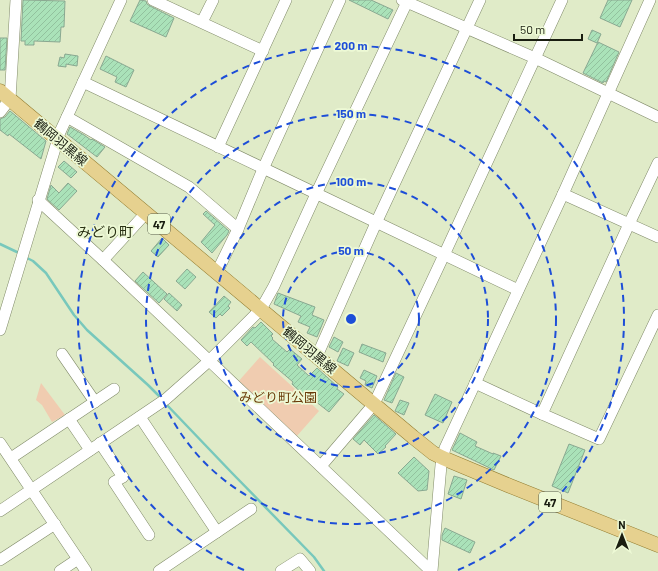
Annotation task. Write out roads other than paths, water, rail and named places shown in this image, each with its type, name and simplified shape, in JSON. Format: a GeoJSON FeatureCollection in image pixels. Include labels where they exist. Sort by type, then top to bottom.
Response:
{"type":"FeatureCollection","features":[{"type":"Feature","properties":{"kind":"main road","name":"鶴岡羽黒線"},"geometry":{"type":"LineString","coordinates":[[5,95],[413,437],[433,452],[443,458],[510,486],[658,545]]}},
{"type":"Feature","properties":{"kind":"street"},"geometry":{"type":"LineString","coordinates":[[0,112],[5,95],[16,0]]}},
{"type":"Feature","properties":{"kind":"street"},"geometry":{"type":"LineString","coordinates":[[0,330],[38,200],[60,132],[121,0]]}},
{"type":"Feature","properties":{"kind":"street"},"geometry":{"type":"LineString","coordinates":[[153,0],[263,51]]}},
{"type":"Feature","properties":{"kind":"street"},"geometry":{"type":"LineString","coordinates":[[202,22],[213,0]]}},
{"type":"Feature","properties":{"kind":"street"},"geometry":{"type":"LineString","coordinates":[[218,147],[286,0]]}},
{"type":"Feature","properties":{"kind":"street"},"geometry":{"type":"LineString","coordinates":[[217,272],[238,229],[263,169],[340,0]]}},
{"type":"Feature","properties":{"kind":"street"},"geometry":{"type":"LineString","coordinates":[[317,356],[376,223],[480,0]]}},
{"type":"Feature","properties":{"kind":"street"},"geometry":{"type":"LineString","coordinates":[[321,466],[374,404],[562,0]]}},
{"type":"Feature","properties":{"kind":"street"},"geometry":{"type":"LineString","coordinates":[[434,570],[441,465],[445,448],[563,194],[650,0]]}},
{"type":"Feature","properties":{"kind":"street"},"geometry":{"type":"LineString","coordinates":[[0,511],[162,401],[209,362],[261,309],[274,286],[405,1],[535,58],[608,94],[658,116]]}},
{"type":"Feature","properties":{"kind":"street"},"geometry":{"type":"LineString","coordinates":[[83,82],[518,290]]}},
{"type":"Feature","properties":{"kind":"street"},"geometry":{"type":"LineString","coordinates":[[67,117],[189,187],[238,229]]}},
{"type":"Feature","properties":{"kind":"street"},"geometry":{"type":"LineString","coordinates":[[542,414],[658,164]]}},
{"type":"Feature","properties":{"kind":"street"},"geometry":{"type":"LineString","coordinates":[[563,194],[658,237]]}},
{"type":"Feature","properties":{"kind":"street"},"geometry":{"type":"LineString","coordinates":[[38,200],[209,362],[434,570]]}},
{"type":"Feature","properties":{"kind":"street"},"geometry":{"type":"LineString","coordinates":[[103,260],[146,213]]}},
{"type":"Feature","properties":{"kind":"street"},"geometry":{"type":"LineString","coordinates":[[475,383],[599,439],[658,315]]}},
{"type":"Feature","properties":{"kind":"street"},"geometry":{"type":"LineString","coordinates":[[62,354],[95,402]]}},
{"type":"Feature","properties":{"kind":"street"},"geometry":{"type":"LineString","coordinates":[[10,458],[114,389]]}},
{"type":"Feature","properties":{"kind":"street"},"geometry":{"type":"LineString","coordinates":[[140,417],[217,532]]}},
{"type":"Feature","properties":{"kind":"street"},"geometry":{"type":"LineString","coordinates":[[69,419],[90,450]]}},
{"type":"Feature","properties":{"kind":"street"},"geometry":{"type":"LineString","coordinates":[[0,443],[86,571]]}},
{"type":"Feature","properties":{"kind":"street"},"geometry":{"type":"LineString","coordinates":[[100,443],[123,477],[114,482],[150,535]]}},
{"type":"Feature","properties":{"kind":"street"},"geometry":{"type":"LineString","coordinates":[[159,571],[251,509]]}},
{"type":"Feature","properties":{"kind":"street"},"geometry":{"type":"LineString","coordinates":[[0,560],[55,524]]}},
{"type":"Feature","properties":{"kind":"street"},"geometry":{"type":"LineString","coordinates":[[60,571],[78,559]]}},
{"type":"Feature","properties":{"kind":"street"},"geometry":{"type":"LineString","coordinates":[[282,571],[300,559],[310,571]]}},
{"type":"Feature","properties":{"kind":"waterway"},"geometry":{"type":"LineString","coordinates":[[0,244],[19,253]]}},
{"type":"Feature","properties":{"kind":"waterway"},"geometry":{"type":"LineString","coordinates":[[25,257],[33,261],[46,273],[74,315],[87,330],[162,399]]}},
{"type":"Feature","properties":{"kind":"waterway"},"geometry":{"type":"LineString","coordinates":[[165,403],[314,557],[324,571]]}},
{"type":"Feature","properties":{"kind":"district","name":"みどり町"},"geometry":{"type":"Point","coordinates":[105,231]}},
{"type":"Feature","properties":{"kind":"park label","name":"みどり町公園"},"geometry":{"type":"Point","coordinates":[278,397]}}]}
